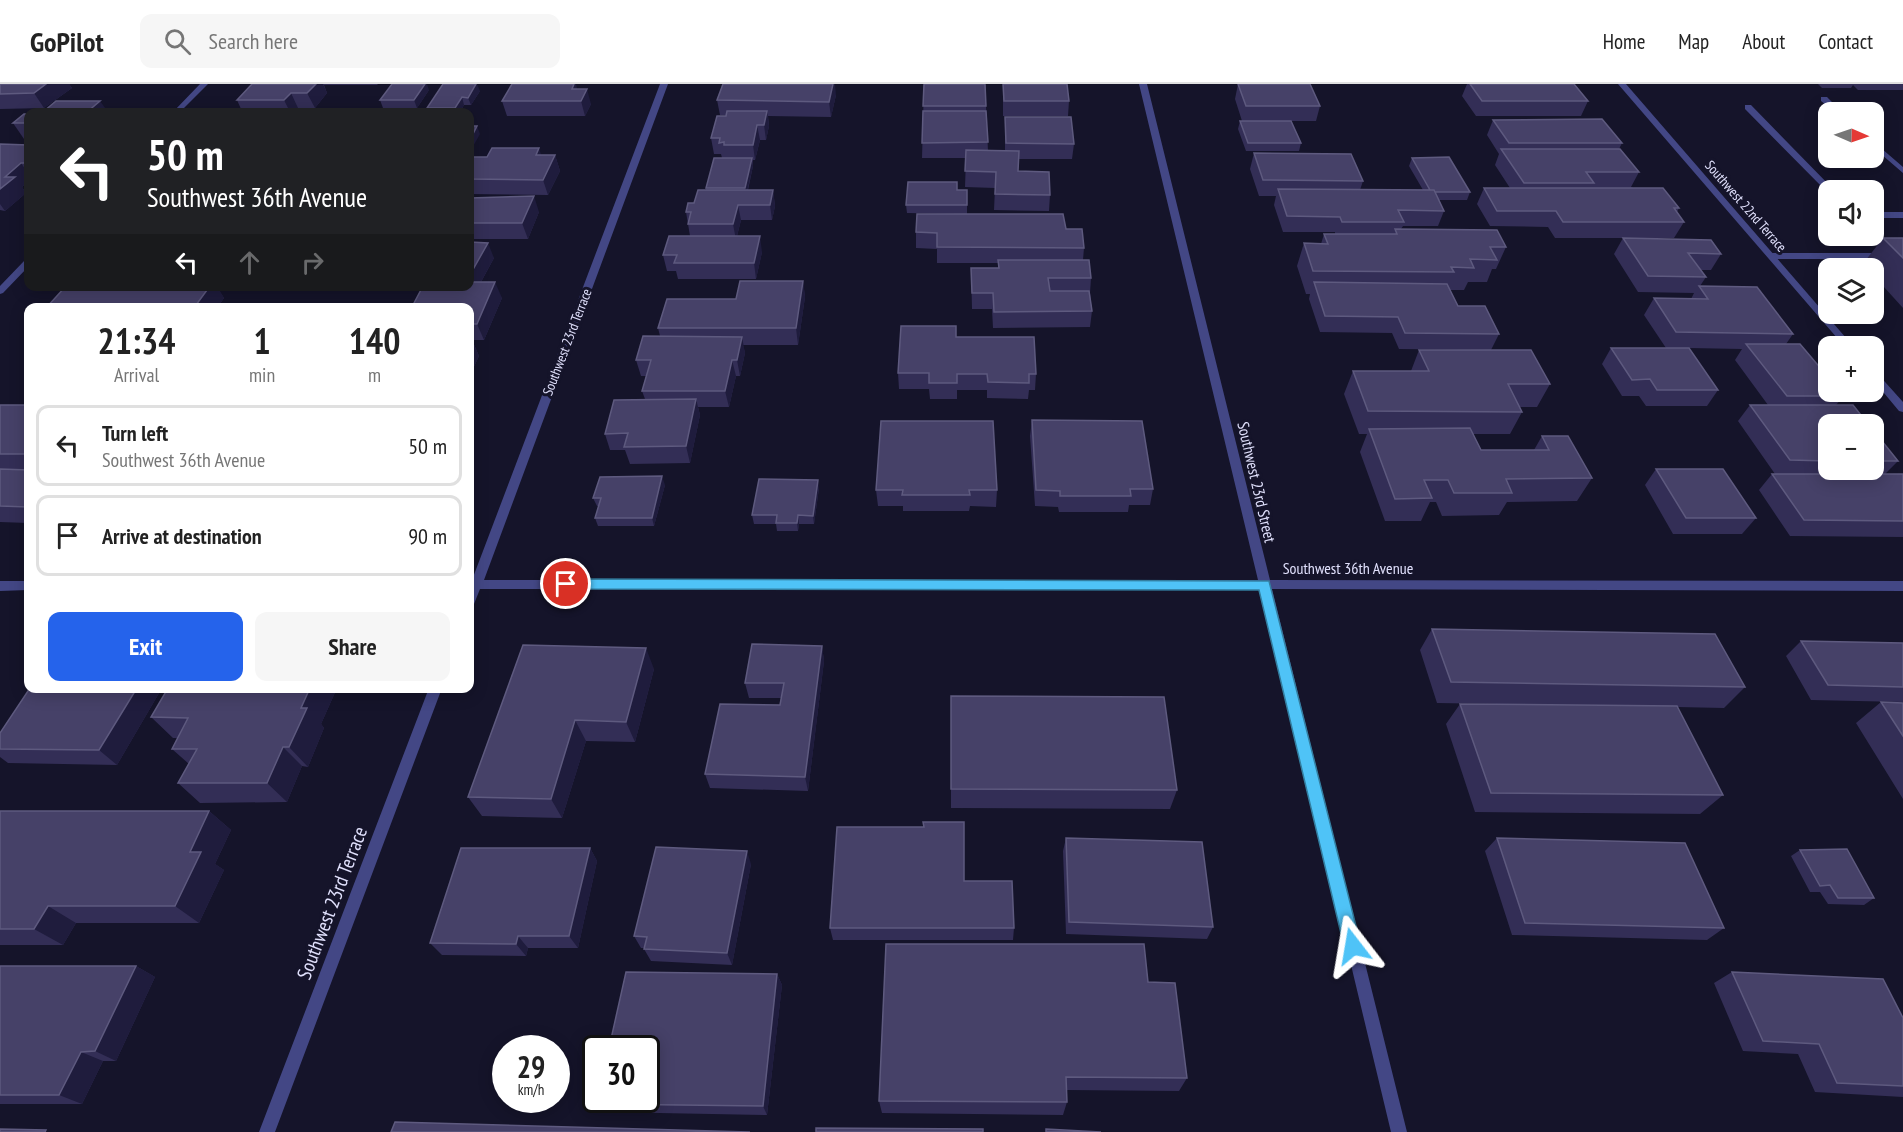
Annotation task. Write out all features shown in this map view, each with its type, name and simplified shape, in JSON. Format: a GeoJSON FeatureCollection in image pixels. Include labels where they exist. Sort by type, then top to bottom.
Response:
{"type":"FeatureCollection","features":[{"type":"Feature","properties":{"kind":"street"},"geometry":{"type":"LineString","coordinates":[[180,108],[204,84]]}},
{"type":"Feature","properties":{"kind":"street","name":"Southwest 23rd Terrace"},"geometry":{"type":"LineString","coordinates":[[474,580],[664,84]]}},
{"type":"Feature","properties":{"kind":"street","name":"Southwest 23rd Street"},"geometry":{"type":"LineString","coordinates":[[1143,84],[1399,1132]]}},
{"type":"Feature","properties":{"kind":"street","name":"Southwest 22nd Terrace"},"geometry":{"type":"LineString","coordinates":[[1622,84],[1840,336]]}},
{"type":"Feature","properties":{"kind":"street"},"geometry":{"type":"LineString","coordinates":[[1824,99],[1827,102]]}},
{"type":"Feature","properties":{"kind":"street"},"geometry":{"type":"LineString","coordinates":[[1748,107],[1820,180]]}},
{"type":"Feature","properties":{"kind":"street"},"geometry":{"type":"LineString","coordinates":[[1884,153],[1903,171]]}},
{"type":"Feature","properties":{"kind":"street"},"geometry":{"type":"LineString","coordinates":[[1884,215],[1903,215]]}},
{"type":"Feature","properties":{"kind":"street"},"geometry":{"type":"LineString","coordinates":[[1771,256],[1903,256]]}},
{"type":"Feature","properties":{"kind":"street"},"geometry":{"type":"LineString","coordinates":[[0,291],[24,266]]}},
{"type":"Feature","properties":{"kind":"street"},"geometry":{"type":"LineString","coordinates":[[1884,387],[1903,409]]}},
{"type":"Feature","properties":{"kind":"street","name":"Southwest 36th Avenue"},"geometry":{"type":"LineString","coordinates":[[474,585],[1903,586]]}},
{"type":"Feature","properties":{"kind":"street"},"geometry":{"type":"LineString","coordinates":[[0,586],[24,586]]}},
{"type":"Feature","properties":{"kind":"street","name":"Southwest 23rd Terrace"},"geometry":{"type":"LineString","coordinates":[[267,1132],[434,693]]}},
{"type":"Feature","properties":{"kind":"building"},"geometry":{"type":"Polygon","coordinates":[[[0,84],[46,84],[34,93],[0,94],[0,84]]]}},
{"type":"Feature","properties":{"kind":"building"},"geometry":{"type":"Polygon","coordinates":[[[252,84],[316,84],[307,93],[291,93],[284,100],[237,100],[252,84]]]}},
{"type":"Feature","properties":{"kind":"building"},"geometry":{"type":"Polygon","coordinates":[[[392,84],[425,84],[414,100],[380,100],[392,84]]]}},
{"type":"Feature","properties":{"kind":"building"},"geometry":{"type":"Polygon","coordinates":[[[443,84],[476,84],[468,98],[462,97],[455,108],[427,108],[443,84]]]}},
{"type":"Feature","properties":{"kind":"building"},"geometry":{"type":"Polygon","coordinates":[[[512,84],[574,84],[572,89],[587,89],[581,101],[502,101],[512,84]]]}},
{"type":"Feature","properties":{"kind":"building"},"geometry":{"type":"Polygon","coordinates":[[[723,84],[833,84],[829,102],[717,100],[723,84]]]}},
{"type":"Feature","properties":{"kind":"building"},"geometry":{"type":"Polygon","coordinates":[[[924,84],[985,84],[986,106],[923,106],[924,84]]]}},
{"type":"Feature","properties":{"kind":"building"},"geometry":{"type":"Polygon","coordinates":[[[1003,84],[1067,84],[1069,101],[1004,101],[1003,84]]]}},
{"type":"Feature","properties":{"kind":"building"},"geometry":{"type":"Polygon","coordinates":[[[1238,84],[1310,84],[1320,106],[1246,106],[1238,84]]]}},
{"type":"Feature","properties":{"kind":"building"},"geometry":{"type":"Polygon","coordinates":[[[1470,84],[1574,84],[1588,101],[1482,101],[1470,84]]]}},
{"type":"Feature","properties":{"kind":"building"},"geometry":{"type":"Polygon","coordinates":[[[56,101],[100,101],[92,108],[48,108],[56,101]]]}},
{"type":"Feature","properties":{"kind":"building"},"geometry":{"type":"Polygon","coordinates":[[[727,111],[767,111],[764,125],[757,125],[753,145],[724,145],[724,142],[719,143],[720,138],[711,138],[717,116],[726,116],[727,111]]]}},
{"type":"Feature","properties":{"kind":"building"},"geometry":{"type":"Polygon","coordinates":[[[923,111],[986,111],[988,142],[922,143],[923,111]]]}},
{"type":"Feature","properties":{"kind":"building"},"geometry":{"type":"Polygon","coordinates":[[[24,114],[24,123],[13,123],[24,114]]]}},
{"type":"Feature","properties":{"kind":"building"},"geometry":{"type":"Polygon","coordinates":[[[1005,117],[1071,117],[1074,144],[1006,143],[1005,117]]]}},
{"type":"Feature","properties":{"kind":"building"},"geometry":{"type":"Polygon","coordinates":[[[1602,119],[1622,143],[1509,143],[1493,120],[1602,119]]]}},
{"type":"Feature","properties":{"kind":"building"},"geometry":{"type":"Polygon","coordinates":[[[1240,121],[1291,121],[1301,143],[1248,143],[1240,121]]]}},
{"type":"Feature","properties":{"kind":"building"},"geometry":{"type":"Polygon","coordinates":[[[0,144],[24,145],[24,163],[5,177],[15,177],[0,189],[0,144]]]}},
{"type":"Feature","properties":{"kind":"building"},"geometry":{"type":"Polygon","coordinates":[[[492,148],[539,148],[536,155],[555,155],[543,180],[474,179],[474,157],[487,157],[492,148]]]}},
{"type":"Feature","properties":{"kind":"building"},"geometry":{"type":"Polygon","coordinates":[[[1501,149],[1620,149],[1639,172],[1586,172],[1594,183],[1524,183],[1501,149]]]}},
{"type":"Feature","properties":{"kind":"building"},"geometry":{"type":"Polygon","coordinates":[[[966,150],[1019,151],[1018,171],[1049,172],[1050,195],[995,194],[996,172],[965,171],[966,150]]]}},
{"type":"Feature","properties":{"kind":"building"},"geometry":{"type":"Polygon","coordinates":[[[1254,153],[1351,154],[1363,181],[1263,180],[1254,153]]]}},
{"type":"Feature","properties":{"kind":"building"},"geometry":{"type":"Polygon","coordinates":[[[1449,157],[1470,192],[1430,190],[1412,158],[1449,157]]]}},
{"type":"Feature","properties":{"kind":"building"},"geometry":{"type":"Polygon","coordinates":[[[714,158],[752,158],[745,188],[706,188],[714,158]]]}},
{"type":"Feature","properties":{"kind":"building"},"geometry":{"type":"Polygon","coordinates":[[[908,182],[957,182],[957,190],[967,190],[967,205],[906,205],[908,182]]]}},
{"type":"Feature","properties":{"kind":"building"},"geometry":{"type":"Polygon","coordinates":[[[1484,188],[1663,188],[1679,208],[1674,208],[1684,222],[1563,222],[1556,211],[1497,211],[1484,188]]]}},
{"type":"Feature","properties":{"kind":"building"},"geometry":{"type":"Polygon","coordinates":[[[1278,189],[1434,190],[1444,211],[1398,210],[1404,222],[1342,222],[1340,217],[1287,216],[1278,189]]]}},
{"type":"Feature","properties":{"kind":"building"},"geometry":{"type":"Polygon","coordinates":[[[698,190],[773,190],[770,205],[738,205],[733,224],[688,224],[691,212],[686,212],[688,203],[694,203],[698,190]]]}},
{"type":"Feature","properties":{"kind":"building"},"geometry":{"type":"Polygon","coordinates":[[[534,196],[522,223],[474,223],[474,198],[534,196]]]}},
{"type":"Feature","properties":{"kind":"building"},"geometry":{"type":"Polygon","coordinates":[[[917,214],[1063,214],[1066,229],[1082,229],[1084,248],[937,247],[937,233],[916,232],[917,214]]]}},
{"type":"Feature","properties":{"kind":"building"},"geometry":{"type":"Polygon","coordinates":[[[1395,229],[1497,230],[1506,247],[1490,247],[1497,260],[1470,259],[1474,268],[1451,267],[1454,272],[1313,271],[1304,243],[1328,244],[1324,234],[1397,234],[1395,229]]]}},
{"type":"Feature","properties":{"kind":"building"},"geometry":{"type":"Polygon","coordinates":[[[669,236],[760,236],[754,263],[674,263],[677,255],[663,255],[669,236]]]}},
{"type":"Feature","properties":{"kind":"building"},"geometry":{"type":"Polygon","coordinates":[[[1623,238],[1711,240],[1721,254],[1688,253],[1706,277],[1648,276],[1623,238]]]}},
{"type":"Feature","properties":{"kind":"building"},"geometry":{"type":"Polygon","coordinates":[[[1884,238],[1903,238],[1903,258],[1884,239],[1884,238]]]}},
{"type":"Feature","properties":{"kind":"building"},"geometry":{"type":"Polygon","coordinates":[[[474,242],[488,243],[474,268],[474,242]]]}},
{"type":"Feature","properties":{"kind":"building"},"geometry":{"type":"Polygon","coordinates":[[[998,260],[1089,260],[1091,278],[1048,278],[1050,291],[1089,291],[1092,311],[994,312],[993,293],[972,293],[971,268],[999,268],[998,260]]]}},
{"type":"Feature","properties":{"kind":"building"},"geometry":{"type":"Polygon","coordinates":[[[740,281],[803,281],[796,328],[658,328],[667,299],[736,299],[740,281]]]}},
{"type":"Feature","properties":{"kind":"building"},"geometry":{"type":"Polygon","coordinates":[[[474,282],[495,282],[477,324],[474,324],[474,303],[414,303],[420,291],[474,291],[474,282]]]}},
{"type":"Feature","properties":{"kind":"building"},"geometry":{"type":"Polygon","coordinates":[[[1314,282],[1447,284],[1458,306],[1485,306],[1499,334],[1405,333],[1398,317],[1325,316],[1314,282]]]}},
{"type":"Feature","properties":{"kind":"building"},"geometry":{"type":"Polygon","coordinates":[[[1699,286],[1757,287],[1793,334],[1676,332],[1654,298],[1708,299],[1699,286]]]}},
{"type":"Feature","properties":{"kind":"building"},"geometry":{"type":"Polygon","coordinates":[[[61,291],[206,291],[197,303],[51,303],[61,291]]]}},
{"type":"Feature","properties":{"kind":"building"},"geometry":{"type":"Polygon","coordinates":[[[901,326],[956,326],[956,337],[1034,337],[1036,374],[1029,374],[1029,383],[988,382],[987,374],[957,374],[957,383],[929,383],[929,373],[898,373],[901,326]]]}},
{"type":"Feature","properties":{"kind":"building"},"geometry":{"type":"Polygon","coordinates":[[[643,336],[742,337],[737,360],[732,360],[725,391],[642,391],[651,360],[636,360],[643,336]]]}},
{"type":"Feature","properties":{"kind":"building"},"geometry":{"type":"Polygon","coordinates":[[[1746,344],[1800,344],[1818,365],[1818,396],[1787,396],[1746,344]]]}},
{"type":"Feature","properties":{"kind":"building"},"geometry":{"type":"Polygon","coordinates":[[[1611,348],[1689,348],[1718,390],[1657,390],[1650,379],[1632,380],[1611,348]]]}},
{"type":"Feature","properties":{"kind":"building"},"geometry":{"type":"Polygon","coordinates":[[[1419,350],[1531,350],[1550,384],[1508,384],[1522,412],[1368,411],[1353,371],[1429,371],[1419,350]]]}},
{"type":"Feature","properties":{"kind":"building"},"geometry":{"type":"Polygon","coordinates":[[[696,399],[686,446],[624,447],[628,433],[605,434],[614,400],[696,399]]]}},
{"type":"Feature","properties":{"kind":"building"},"geometry":{"type":"Polygon","coordinates":[[[0,405],[24,405],[24,454],[0,454],[0,405]]]}},
{"type":"Feature","properties":{"kind":"building"},"geometry":{"type":"Polygon","coordinates":[[[1750,405],[1853,405],[1860,414],[1818,414],[1818,461],[1790,460],[1750,405]]]}},
{"type":"Feature","properties":{"kind":"building"},"geometry":{"type":"Polygon","coordinates":[[[1032,420],[1142,421],[1153,489],[1130,489],[1131,496],[1060,496],[1060,491],[1036,490],[1032,420]]]}},
{"type":"Feature","properties":{"kind":"building"},"geometry":{"type":"Polygon","coordinates":[[[881,421],[993,421],[997,490],[969,490],[970,495],[902,495],[903,490],[876,490],[881,421]]]}},
{"type":"Feature","properties":{"kind":"building"},"geometry":{"type":"Polygon","coordinates":[[[1470,428],[1481,450],[1549,450],[1542,436],[1568,436],[1592,478],[1506,479],[1512,493],[1454,493],[1448,480],[1424,480],[1432,498],[1395,499],[1369,429],[1470,428]]]}},
{"type":"Feature","properties":{"kind":"building"},"geometry":{"type":"Polygon","coordinates":[[[1884,444],[1898,461],[1884,461],[1884,444]]]}},
{"type":"Feature","properties":{"kind":"building"},"geometry":{"type":"Polygon","coordinates":[[[0,469],[24,470],[24,507],[0,506],[0,469]]]}},
{"type":"Feature","properties":{"kind":"building"},"geometry":{"type":"Polygon","coordinates":[[[1656,469],[1723,469],[1756,518],[1686,518],[1656,469]]]}},
{"type":"Feature","properties":{"kind":"building"},"geometry":{"type":"Polygon","coordinates":[[[1772,474],[1818,474],[1818,480],[1884,480],[1884,474],[1903,474],[1903,521],[1804,520],[1772,474]]]}},
{"type":"Feature","properties":{"kind":"building"},"geometry":{"type":"Polygon","coordinates":[[[662,476],[652,518],[595,518],[601,498],[593,498],[600,477],[662,476]]]}},
{"type":"Feature","properties":{"kind":"building"},"geometry":{"type":"Polygon","coordinates":[[[759,479],[818,480],[813,516],[798,515],[797,523],[776,523],[777,515],[752,515],[759,479]]]}},
{"type":"Feature","properties":{"kind":"building"},"geometry":{"type":"Polygon","coordinates":[[[1432,629],[1715,634],[1745,687],[1451,682],[1432,629]]]}},
{"type":"Feature","properties":{"kind":"building"},"geometry":{"type":"Polygon","coordinates":[[[1801,641],[1903,643],[1903,687],[1828,685],[1801,641]]]}},
{"type":"Feature","properties":{"kind":"building"},"geometry":{"type":"Polygon","coordinates":[[[752,644],[822,646],[805,777],[705,774],[720,704],[780,705],[784,683],[745,683],[752,644]]]}},
{"type":"Feature","properties":{"kind":"building"},"geometry":{"type":"Polygon","coordinates":[[[523,645],[646,648],[626,722],[575,720],[551,799],[468,797],[523,645]]]}},
{"type":"Feature","properties":{"kind":"building"},"geometry":{"type":"Polygon","coordinates":[[[27,693],[134,693],[99,750],[0,749],[0,733],[27,693]]]}},
{"type":"Feature","properties":{"kind":"building"},"geometry":{"type":"Polygon","coordinates":[[[165,693],[308,693],[301,708],[307,708],[289,747],[283,747],[267,783],[178,783],[197,749],[172,749],[188,718],[151,717],[165,693]]]}},
{"type":"Feature","properties":{"kind":"building"},"geometry":{"type":"Polygon","coordinates":[[[951,696],[1164,697],[1177,790],[951,789],[951,696]]]}},
{"type":"Feature","properties":{"kind":"building"},"geometry":{"type":"Polygon","coordinates":[[[1881,702],[1903,703],[1903,736],[1881,702]]]}},
{"type":"Feature","properties":{"kind":"building"},"geometry":{"type":"Polygon","coordinates":[[[1460,704],[1677,706],[1723,795],[1491,793],[1460,704]]]}},
{"type":"Feature","properties":{"kind":"building"},"geometry":{"type":"Polygon","coordinates":[[[0,811],[209,811],[190,852],[201,852],[175,906],[48,906],[34,929],[0,929],[0,811]]]}},
{"type":"Feature","properties":{"kind":"building"},"geometry":{"type":"Polygon","coordinates":[[[923,822],[964,822],[964,881],[1012,881],[1014,928],[830,928],[837,827],[924,827],[923,822]]]}},
{"type":"Feature","properties":{"kind":"building"},"geometry":{"type":"Polygon","coordinates":[[[1066,838],[1202,842],[1213,927],[1069,922],[1066,838]]]}},
{"type":"Feature","properties":{"kind":"building"},"geometry":{"type":"Polygon","coordinates":[[[1497,838],[1685,843],[1724,928],[1525,923],[1497,838]]]}},
{"type":"Feature","properties":{"kind":"building"},"geometry":{"type":"Polygon","coordinates":[[[656,847],[747,851],[727,953],[644,949],[647,937],[634,936],[656,847]]]}},
{"type":"Feature","properties":{"kind":"building"},"geometry":{"type":"Polygon","coordinates":[[[461,848],[590,848],[569,936],[518,936],[516,944],[430,943],[461,848]]]}},
{"type":"Feature","properties":{"kind":"building"},"geometry":{"type":"Polygon","coordinates":[[[1847,849],[1874,898],[1838,898],[1830,885],[1820,886],[1800,850],[1847,849]]]}},
{"type":"Feature","properties":{"kind":"building"},"geometry":{"type":"Polygon","coordinates":[[[886,944],[1144,944],[1148,982],[1175,983],[1187,1078],[1066,1077],[1067,1102],[879,1101],[886,944]]]}},
{"type":"Feature","properties":{"kind":"building"},"geometry":{"type":"Polygon","coordinates":[[[0,966],[136,966],[95,1051],[81,1052],[59,1095],[0,1095],[0,966]]]}},
{"type":"Feature","properties":{"kind":"building"},"geometry":{"type":"Polygon","coordinates":[[[626,972],[777,974],[763,1106],[660,1105],[660,1035],[612,1035],[626,972]]]}},
{"type":"Feature","properties":{"kind":"building"},"geometry":{"type":"Polygon","coordinates":[[[1732,972],[1883,979],[1903,1018],[1903,1086],[1837,1083],[1819,1044],[1763,1041],[1732,972]]]}},
{"type":"Feature","properties":{"kind":"building"},"geometry":{"type":"Polygon","coordinates":[[[395,1122],[750,1132],[391,1132],[395,1122]]]}},
{"type":"Feature","properties":{"kind":"building"},"geometry":{"type":"Polygon","coordinates":[[[816,1128],[983,1129],[983,1132],[816,1132],[816,1128]]]}},
{"type":"Feature","properties":{"kind":"building"},"geometry":{"type":"Polygon","coordinates":[[[0,1129],[46,1130],[45,1132],[0,1132],[0,1129]]]}},
{"type":"Feature","properties":{"kind":"building"},"geometry":{"type":"Polygon","coordinates":[[[1046,1129],[1101,1132],[1046,1132],[1046,1129]]]}},
{"type":"Feature","properties":{"kind":"route"},"geometry":{"type":"LineString","coordinates":[[566,584],[1264,585],[1353,946]]}}]}
